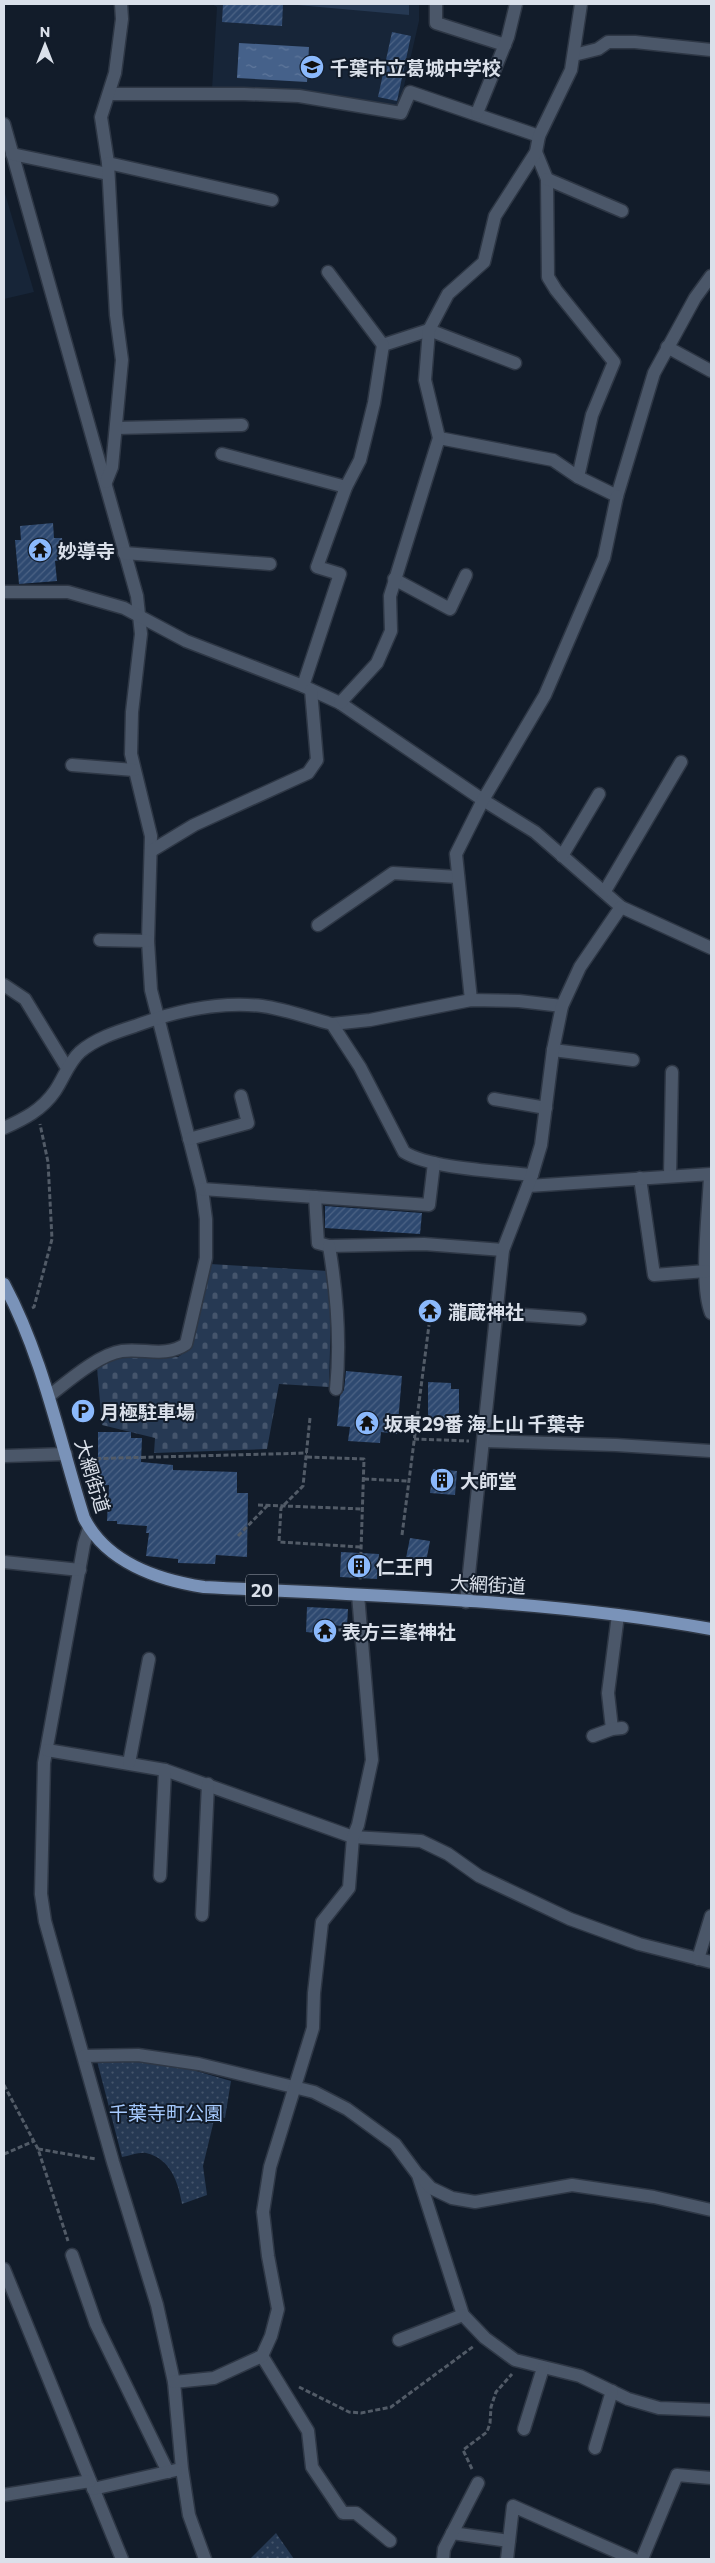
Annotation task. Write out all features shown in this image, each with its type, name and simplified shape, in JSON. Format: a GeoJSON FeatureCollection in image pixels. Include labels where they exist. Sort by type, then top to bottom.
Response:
{"type":"FeatureCollection","features":[{"type":"Feature","properties":{"kind":"main road","name":"大網街道"},"geometry":{"type":"LineString","coordinates":[[4,1284],[21,1315],[49,1396],[80,1506],[89,1528],[117,1555],[150,1574],[165,1580],[204,1587],[541,1606],[711,1629]]}},
{"type":"Feature","properties":{"kind":"street"},"geometry":{"type":"LineString","coordinates":[[106,482],[112,467],[122,360],[116,315],[108,169],[101,117],[115,73],[122,19],[121,4]]}},
{"type":"Feature","properties":{"kind":"street"},"geometry":{"type":"LineString","coordinates":[[436,4],[436,23],[505,45]]}},
{"type":"Feature","properties":{"kind":"street"},"geometry":{"type":"LineString","coordinates":[[477,113],[505,45],[516,4]]}},
{"type":"Feature","properties":{"kind":"street"},"geometry":{"type":"LineString","coordinates":[[340,703],[377,663],[391,631],[390,596],[394,578],[439,438],[424,380],[429,330],[448,294],[484,262],[495,216],[536,152],[539,136],[570,70],[581,4]]}},
{"type":"Feature","properties":{"kind":"street"},"geometry":{"type":"LineString","coordinates":[[574,55],[598,49],[608,42],[635,42],[711,50]]}},
{"type":"Feature","properties":{"kind":"street"},"geometry":{"type":"LineString","coordinates":[[109,94],[299,96],[402,113],[410,92],[477,113],[539,136]]}},
{"type":"Feature","properties":{"kind":"street"},"geometry":{"type":"LineString","coordinates":[[4,124],[106,482],[140,615],[132,712],[134,770],[149,821],[151,851],[148,941],[151,990],[202,1189],[206,1219],[206,1258],[186,1344],[174,1352],[120,1351],[96,1361],[49,1396]]}},
{"type":"Feature","properties":{"kind":"street"},"geometry":{"type":"LineString","coordinates":[[536,152],[547,179],[548,277],[556,290],[614,362],[592,414],[578,477]]}},
{"type":"Feature","properties":{"kind":"street"},"geometry":{"type":"LineString","coordinates":[[12,154],[108,169],[272,200]]}},
{"type":"Feature","properties":{"kind":"street"},"geometry":{"type":"LineString","coordinates":[[547,179],[622,211]]}},
{"type":"Feature","properties":{"kind":"street"},"geometry":{"type":"LineString","coordinates":[[151,851],[194,824],[308,773],[317,760],[307,688],[340,574],[317,567],[346,487],[360,460],[374,402],[383,345],[328,272]]}},
{"type":"Feature","properties":{"kind":"street"},"geometry":{"type":"LineString","coordinates":[[471,1000],[456,854],[483,800],[545,695],[604,558],[617,496],[654,373],[695,298],[711,276]]}},
{"type":"Feature","properties":{"kind":"street"},"geometry":{"type":"LineString","coordinates":[[383,345],[429,330],[515,363]]}},
{"type":"Feature","properties":{"kind":"street"},"geometry":{"type":"LineString","coordinates":[[667,347],[711,371]]}},
{"type":"Feature","properties":{"kind":"street"},"geometry":{"type":"LineString","coordinates":[[116,428],[242,425]]}},
{"type":"Feature","properties":{"kind":"street"},"geometry":{"type":"LineString","coordinates":[[439,438],[553,460],[578,477],[617,496]]}},
{"type":"Feature","properties":{"kind":"street"},"geometry":{"type":"LineString","coordinates":[[222,454],[346,487]]}},
{"type":"Feature","properties":{"kind":"street"},"geometry":{"type":"LineString","coordinates":[[124,553],[270,564]]}},
{"type":"Feature","properties":{"kind":"street"},"geometry":{"type":"LineString","coordinates":[[394,578],[450,609],[466,576]]}},
{"type":"Feature","properties":{"kind":"street"},"geometry":{"type":"LineString","coordinates":[[4,592],[68,592],[124,608],[186,641],[307,688],[340,703],[483,800],[535,832],[605,891],[622,908],[711,948]]}},
{"type":"Feature","properties":{"kind":"street"},"geometry":{"type":"LineString","coordinates":[[605,891],[681,762]]}},
{"type":"Feature","properties":{"kind":"street"},"geometry":{"type":"LineString","coordinates":[[72,765],[134,770]]}},
{"type":"Feature","properties":{"kind":"street"},"geometry":{"type":"LineString","coordinates":[[562,856],[599,794]]}},
{"type":"Feature","properties":{"kind":"street"},"geometry":{"type":"LineString","coordinates":[[318,925],[393,873],[458,877]]}},
{"type":"Feature","properties":{"kind":"street"},"geometry":{"type":"LineString","coordinates":[[466,1602],[503,1250],[530,1181],[541,1145],[553,1050],[562,1006],[580,967],[622,908]]}},
{"type":"Feature","properties":{"kind":"street"},"geometry":{"type":"LineString","coordinates":[[100,940],[148,941]]}},
{"type":"Feature","properties":{"kind":"street"},"geometry":{"type":"LineString","coordinates":[[4,985],[25,999],[67,1068]]}},
{"type":"Feature","properties":{"kind":"street"},"geometry":{"type":"LineString","coordinates":[[4,1128],[33,1114],[56,1090],[67,1068],[80,1052],[105,1036],[157,1018],[218,1004],[242,1004],[264,1007],[332,1024],[370,1020],[471,1000],[519,1001],[562,1006]]}},
{"type":"Feature","properties":{"kind":"street"},"geometry":{"type":"LineString","coordinates":[[332,1024],[360,1068],[404,1152],[411,1156],[434,1163],[530,1181],[711,1174],[706,1271],[708,1306],[711,1312]]}},
{"type":"Feature","properties":{"kind":"street"},"geometry":{"type":"LineString","coordinates":[[553,1050],[633,1060]]}},
{"type":"Feature","properties":{"kind":"street"},"geometry":{"type":"LineString","coordinates":[[670,1176],[672,1072]]}},
{"type":"Feature","properties":{"kind":"street"},"geometry":{"type":"LineString","coordinates":[[189,1139],[248,1123],[241,1096]]}},
{"type":"Feature","properties":{"kind":"street"},"geometry":{"type":"LineString","coordinates":[[494,1098],[546,1108]]}},
{"type":"Feature","properties":{"kind":"street"},"geometry":{"type":"LineString","coordinates":[[202,1189],[429,1205],[434,1163]]}},
{"type":"Feature","properties":{"kind":"street"},"geometry":{"type":"LineString","coordinates":[[640,1178],[654,1275],[706,1271]]}},
{"type":"Feature","properties":{"kind":"street"},"geometry":{"type":"LineString","coordinates":[[315,1197],[318,1242],[329,1246],[424,1244],[503,1250]]}},
{"type":"Feature","properties":{"kind":"street"},"geometry":{"type":"LineString","coordinates":[[329,1246],[335,1281],[340,1350],[336,1389]]}},
{"type":"Feature","properties":{"kind":"street"},"geometry":{"type":"LineString","coordinates":[[497,1313],[580,1319]]}},
{"type":"Feature","properties":{"kind":"street"},"geometry":{"type":"LineString","coordinates":[[484,1441],[616,1445],[711,1451]]}},
{"type":"Feature","properties":{"kind":"street"},"geometry":{"type":"LineString","coordinates":[[4,1456],[67,1457]]}},
{"type":"Feature","properties":{"kind":"street"},"geometry":{"type":"LineString","coordinates":[[89,1528],[44,1762],[41,1894],[45,1921],[113,2162],[157,2305],[174,2382],[182,2469],[189,2515],[205,2559]]}},
{"type":"Feature","properties":{"kind":"street"},"geometry":{"type":"LineString","coordinates":[[4,1562],[80,1570]]}},
{"type":"Feature","properties":{"kind":"street"},"geometry":{"type":"LineString","coordinates":[[174,2382],[214,2378],[262,2356],[272,2336],[278,2309],[268,2256],[264,2212],[270,2167],[296,2089],[313,2028],[314,1994],[322,1922],[349,1888],[353,1837],[358,1825],[372,1760],[358,1595]]}},
{"type":"Feature","properties":{"kind":"street"},"geometry":{"type":"LineString","coordinates":[[593,1736],[617,1729],[608,1693],[618,1615]]}},
{"type":"Feature","properties":{"kind":"street"},"geometry":{"type":"LineString","coordinates":[[129,1764],[149,1659]]}},
{"type":"Feature","properties":{"kind":"street"},"geometry":{"type":"LineString","coordinates":[[47,1750],[165,1770],[353,1837],[421,1842],[448,1854],[479,1876],[570,1919],[639,1944],[711,1962]]}},
{"type":"Feature","properties":{"kind":"street"},"geometry":{"type":"LineString","coordinates":[[160,1876],[165,1770]]}},
{"type":"Feature","properties":{"kind":"street"},"geometry":{"type":"LineString","coordinates":[[202,1915],[208,1784]]}},
{"type":"Feature","properties":{"kind":"street"},"geometry":{"type":"LineString","coordinates":[[698,1959],[711,1916]]}},
{"type":"Feature","properties":{"kind":"street"},"geometry":{"type":"LineString","coordinates":[[84,2056],[138,2055],[199,2064],[314,2092],[347,2109],[395,2144],[418,2175],[431,2188],[452,2198],[475,2202],[572,2186],[618,2194],[654,2196],[711,2210]]}},
{"type":"Feature","properties":{"kind":"street"},"geometry":{"type":"LineString","coordinates":[[418,2175],[463,2315],[485,2338],[515,2360],[580,2376],[612,2391],[659,2408],[711,2410]]}},
{"type":"Feature","properties":{"kind":"street"},"geometry":{"type":"LineString","coordinates":[[72,2254],[96,2324],[168,2472]]}},
{"type":"Feature","properties":{"kind":"street"},"geometry":{"type":"LineString","coordinates":[[4,2269],[122,2559]]}},
{"type":"Feature","properties":{"kind":"street"},"geometry":{"type":"LineString","coordinates":[[399,2340],[463,2315]]}},
{"type":"Feature","properties":{"kind":"street"},"geometry":{"type":"LineString","coordinates":[[262,2356],[308,2431],[312,2467],[343,2513],[356,2513],[390,2541]]}},
{"type":"Feature","properties":{"kind":"street"},"geometry":{"type":"LineString","coordinates":[[524,2429],[540,2367]]}},
{"type":"Feature","properties":{"kind":"street"},"geometry":{"type":"LineString","coordinates":[[595,2448],[612,2391]]}},
{"type":"Feature","properties":{"kind":"street"},"geometry":{"type":"LineString","coordinates":[[4,2495],[92,2485],[182,2469]]}},
{"type":"Feature","properties":{"kind":"street"},"geometry":{"type":"LineString","coordinates":[[642,2559],[677,2475],[711,2478]]}},
{"type":"Feature","properties":{"kind":"street"},"geometry":{"type":"LineString","coordinates":[[443,2559],[444,2549],[478,2483]]}},
{"type":"Feature","properties":{"kind":"street"},"geometry":{"type":"LineString","coordinates":[[507,2559],[513,2506],[633,2559]]}},
{"type":"Feature","properties":{"kind":"street"},"geometry":{"type":"LineString","coordinates":[[452,2533],[509,2541]]}},
{"type":"Feature","properties":{"kind":"path"},"geometry":{"type":"LineString","coordinates":[[21,1315],[34,1307],[52,1239],[48,1162],[42,1128],[33,1114]]}},
{"type":"Feature","properties":{"kind":"path"},"geometry":{"type":"LineString","coordinates":[[402,1535],[429,1325]]}},
{"type":"Feature","properties":{"kind":"path"},"geometry":{"type":"LineString","coordinates":[[310,1418],[303,1486],[282,1506],[279,1542],[361,1547]]}},
{"type":"Feature","properties":{"kind":"path"},"geometry":{"type":"LineString","coordinates":[[414,1439],[484,1441]]}},
{"type":"Feature","properties":{"kind":"path"},"geometry":{"type":"LineString","coordinates":[[67,1457],[307,1455],[364,1459],[360,1578]]}},
{"type":"Feature","properties":{"kind":"path"},"geometry":{"type":"LineString","coordinates":[[364,1479],[409,1481]]}},
{"type":"Feature","properties":{"kind":"path"},"geometry":{"type":"LineString","coordinates":[[258,1505],[363,1509]]}},
{"type":"Feature","properties":{"kind":"path"},"geometry":{"type":"LineString","coordinates":[[238,1536],[268,1506]]}},
{"type":"Feature","properties":{"kind":"path"},"geometry":{"type":"LineString","coordinates":[[331,1631],[346,1629]]}},
{"type":"Feature","properties":{"kind":"path"},"geometry":{"type":"LineString","coordinates":[[4,2085],[38,2149],[72,2254]]}},
{"type":"Feature","properties":{"kind":"path"},"geometry":{"type":"LineString","coordinates":[[4,2154],[34,2141]]}},
{"type":"Feature","properties":{"kind":"path"},"geometry":{"type":"LineString","coordinates":[[38,2149],[87,2158]]}},
{"type":"Feature","properties":{"kind":"path"},"geometry":{"type":"LineString","coordinates":[[274,2375],[349,2412],[361,2413],[391,2407],[485,2338]]}},
{"type":"Feature","properties":{"kind":"path"},"geometry":{"type":"LineString","coordinates":[[478,2483],[463,2450],[487,2432],[490,2424],[491,2407],[496,2392],[518,2368],[540,2367]]}},
{"type":"Feature","properties":{"kind":"shaded area","name":"千葉市立葛城中学校"},"geometry":{"type":"Polygon","coordinates":[[[212,4],[419,4],[419,21],[399,108],[212,89],[217,7],[212,4]]]}},
{"type":"Feature","properties":{"kind":"shaded area"},"geometry":{"type":"Polygon","coordinates":[[[4,190],[34,292],[4,299],[4,190]]]}},
{"type":"Feature","properties":{"kind":"green space"},"geometry":{"type":"Polygon","coordinates":[[[286,4],[409,4],[409,15],[286,4]]]}},
{"type":"Feature","properties":{"kind":"green space"},"geometry":{"type":"Polygon","coordinates":[[[210,1264],[328,1271],[331,1311],[329,1387],[279,1384],[267,1449],[154,1453],[155,1438],[102,1425],[97,1367],[120,1357],[178,1357],[185,1351],[196,1329],[210,1264]]]}},
{"type":"Feature","properties":{"kind":"green space","name":"千葉寺町公園"},"geometry":{"type":"Polygon","coordinates":[[[138,2060],[186,2068],[231,2081],[225,2118],[215,2116],[203,2166],[207,2195],[182,2204],[172,2172],[162,2160],[146,2153],[122,2157],[97,2061],[138,2060]]]}},
{"type":"Feature","properties":{"kind":"green space"},"geometry":{"type":"Polygon","coordinates":[[[276,2533],[294,2559],[250,2559],[276,2533]]]}},
{"type":"Feature","properties":{"kind":"water"},"geometry":{"type":"Polygon","coordinates":[[[239,43],[309,47],[307,82],[237,78],[239,43]]]}},
{"type":"Feature","properties":{"kind":"building"},"geometry":{"type":"Polygon","coordinates":[[[223,4],[283,4],[282,26],[222,22],[223,4]]]}},
{"type":"Feature","properties":{"kind":"building"},"geometry":{"type":"Polygon","coordinates":[[[392,32],[411,36],[397,101],[378,97],[392,32]]]}},
{"type":"Feature","properties":{"kind":"building","name":"妙導寺"},"geometry":{"type":"Polygon","coordinates":[[[53,523],[54,538],[62,538],[64,560],[55,561],[57,581],[19,584],[15,540],[21,540],[20,526],[53,523]]]}},
{"type":"Feature","properties":{"kind":"building"},"geometry":{"type":"Polygon","coordinates":[[[325,1206],[422,1213],[420,1234],[325,1228],[325,1206]]]}},
{"type":"Feature","properties":{"kind":"building"},"geometry":{"type":"Polygon","coordinates":[[[346,1371],[402,1376],[397,1434],[381,1432],[380,1443],[348,1441],[350,1427],[337,1426],[340,1396],[344,1390],[346,1371]]]}},
{"type":"Feature","properties":{"kind":"building"},"geometry":{"type":"Polygon","coordinates":[[[428,1382],[451,1383],[451,1389],[459,1389],[459,1418],[428,1418],[428,1382]]]}},
{"type":"Feature","properties":{"kind":"building"},"geometry":{"type":"Polygon","coordinates":[[[98,1432],[131,1432],[131,1438],[142,1438],[141,1462],[173,1465],[173,1470],[237,1472],[237,1493],[248,1493],[247,1557],[216,1555],[215,1564],[178,1563],[178,1559],[146,1556],[149,1533],[146,1533],[147,1526],[117,1524],[117,1521],[107,1521],[109,1485],[93,1486],[86,1468],[98,1468],[98,1432]]]}},
{"type":"Feature","properties":{"kind":"building","name":"大師堂"},"geometry":{"type":"Polygon","coordinates":[[[433,1469],[457,1471],[455,1495],[430,1493],[433,1469]]]}},
{"type":"Feature","properties":{"kind":"building"},"geometry":{"type":"Polygon","coordinates":[[[410,1538],[430,1541],[426,1562],[406,1558],[410,1538]]]}},
{"type":"Feature","properties":{"kind":"building","name":"仁王門"},"geometry":{"type":"Polygon","coordinates":[[[341,1552],[379,1554],[377,1579],[340,1577],[341,1552]]]}},
{"type":"Feature","properties":{"kind":"building"},"geometry":{"type":"Polygon","coordinates":[[[307,1607],[348,1609],[347,1626],[326,1625],[326,1634],[306,1632],[307,1607]]]}},
{"type":"Feature","properties":{"kind":"place","name":"千葉市立葛城中学校"},"geometry":{"type":"Point","coordinates":[312,67]}},
{"type":"Feature","properties":{"kind":"place","name":"妙導寺"},"geometry":{"type":"Point","coordinates":[40,550]}},
{"type":"Feature","properties":{"kind":"place","name":"瀧蔵神社"},"geometry":{"type":"Point","coordinates":[430,1311]}},
{"type":"Feature","properties":{"kind":"place","name":"月極駐車場"},"geometry":{"type":"Point","coordinates":[83,1411]}},
{"type":"Feature","properties":{"kind":"place","name":"坂東29番 海上山 千葉寺"},"geometry":{"type":"Point","coordinates":[367,1423]}},
{"type":"Feature","properties":{"kind":"place","name":"大師堂"},"geometry":{"type":"Point","coordinates":[442,1480]}},
{"type":"Feature","properties":{"kind":"place","name":"仁王門"},"geometry":{"type":"Point","coordinates":[359,1566]}},
{"type":"Feature","properties":{"kind":"place","name":"表方三峯神社"},"geometry":{"type":"Point","coordinates":[325,1631]}}]}
